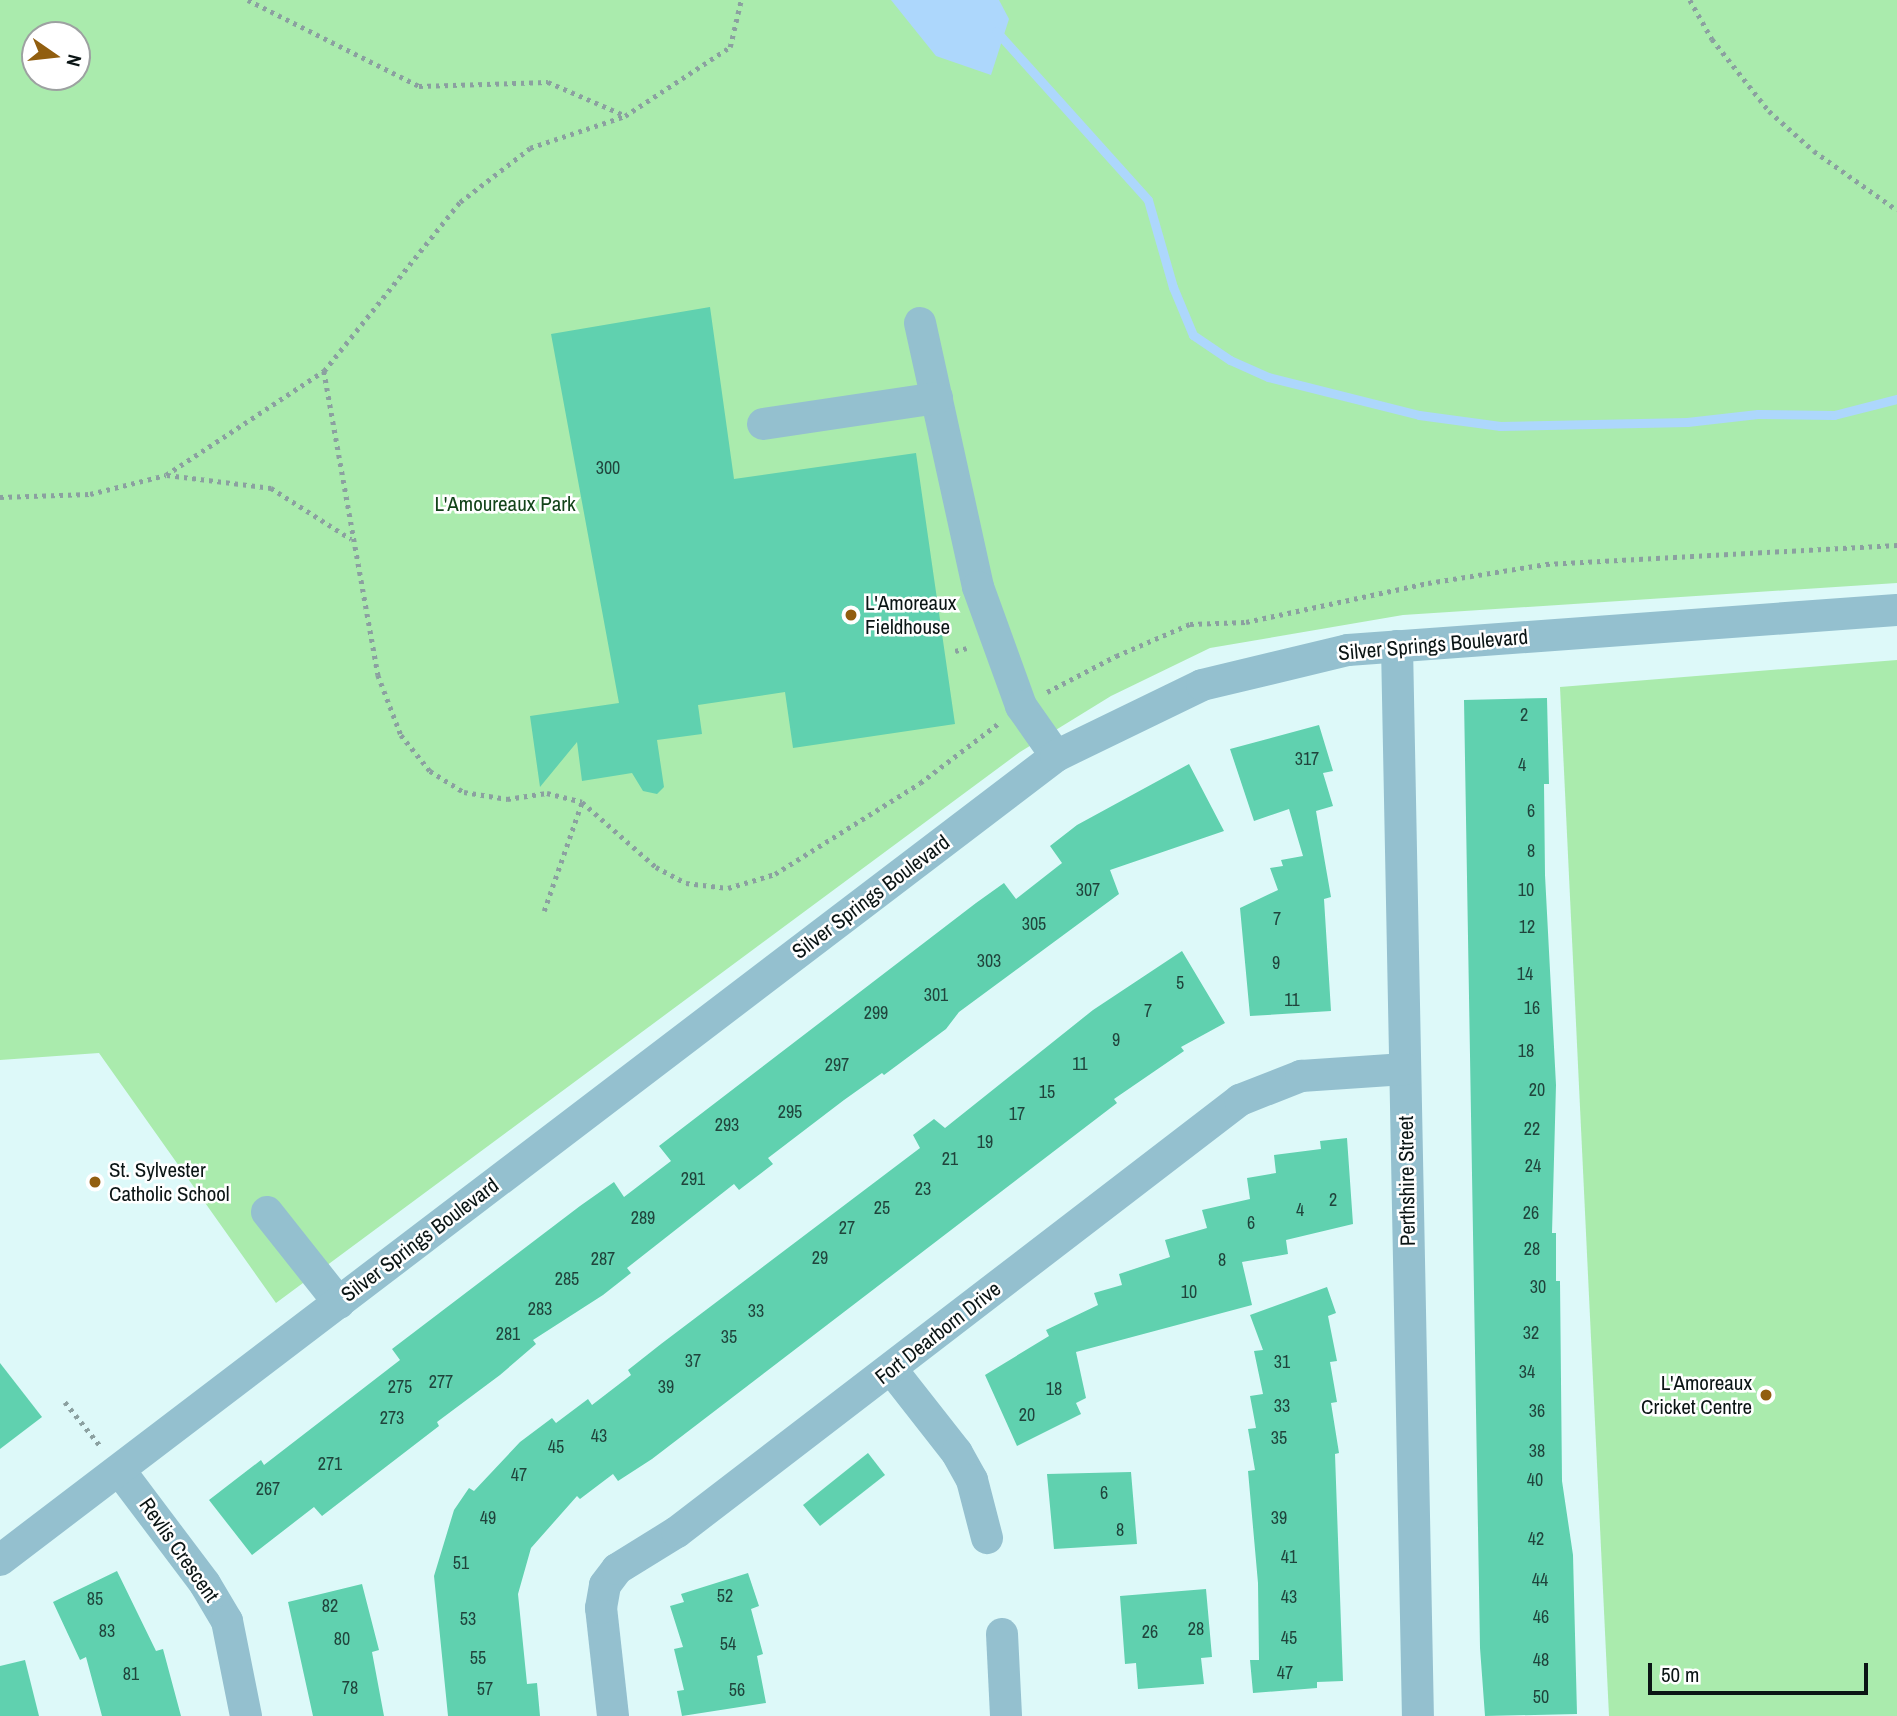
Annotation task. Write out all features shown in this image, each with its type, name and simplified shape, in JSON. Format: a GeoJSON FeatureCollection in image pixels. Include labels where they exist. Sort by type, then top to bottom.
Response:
{"type":"FeatureCollection","features":[{"type":"Feature","properties":{"kind":"street"},"geometry":{"type":"LineString","coordinates":[[920,323],[978,587],[1004,669],[1021,706],[1056,756]]}},
{"type":"Feature","properties":{"kind":"street"},"geometry":{"type":"LineString","coordinates":[[763,425],[937,398]]}},
{"type":"Feature","properties":{"kind":"street","name":"Silver Springs Boulevard"},"geometry":{"type":"LineString","coordinates":[[0,1560],[113,1463],[339,1303],[1056,756],[1202,685],[1348,650],[1897,610]]}},
{"type":"Feature","properties":{"kind":"street","name":"Perthshire Street"},"geometry":{"type":"LineString","coordinates":[[1397,646],[1418,1716]]}},
{"type":"Feature","properties":{"kind":"street","name":"Fort Dearborn Drive"},"geometry":{"type":"LineString","coordinates":[[613,1716],[601,1608],[605,1585],[617,1569],[677,1532],[1240,1100],[1301,1076],[1405,1069]]}},
{"type":"Feature","properties":{"kind":"street"},"geometry":{"type":"LineString","coordinates":[[267,1212],[339,1303]]}},
{"type":"Feature","properties":{"kind":"street"},"geometry":{"type":"LineString","coordinates":[[891,1370],[967,1471],[986,1538]]}},
{"type":"Feature","properties":{"kind":"street","name":"Revlis Crescent"},"geometry":{"type":"LineString","coordinates":[[113,1463],[205,1584],[227,1621],[246,1716]]}},
{"type":"Feature","properties":{"kind":"street"},"geometry":{"type":"LineString","coordinates":[[1002,1634],[1006,1716]]}},
{"type":"Feature","properties":{"kind":"path"},"geometry":{"type":"LineString","coordinates":[[248,0],[419,86],[548,82],[625,116]]}},
{"type":"Feature","properties":{"kind":"path"},"geometry":{"type":"LineString","coordinates":[[0,498],[90,494],[166,475],[324,371],[470,194],[530,148],[625,116],[730,47],[741,0]]}},
{"type":"Feature","properties":{"kind":"path"},"geometry":{"type":"LineString","coordinates":[[1690,0],[1712,39],[1769,111],[1814,151],[1897,209]]}},
{"type":"Feature","properties":{"kind":"path"},"geometry":{"type":"LineString","coordinates":[[166,475],[271,488],[351,539]]}},
{"type":"Feature","properties":{"kind":"path"},"geometry":{"type":"LineString","coordinates":[[544,911],[582,802]]}},
{"type":"Feature","properties":{"kind":"path"},"geometry":{"type":"LineString","coordinates":[[65,1402],[113,1463]]}},
{"type":"Feature","properties":{"kind":"green space","name":"L'Amoureaux Park"},"geometry":{"type":"Polygon","coordinates":[[[0,0],[1897,0],[1897,583],[1403,615],[1210,648],[1111,696],[1020,752],[276,1303],[99,1053],[0,1060],[0,0]]]}},
{"type":"Feature","properties":{"kind":"green space"},"geometry":{"type":"Polygon","coordinates":[[[1897,660],[1897,1716],[1609,1716],[1560,687],[1897,660]]]}},
{"type":"Feature","properties":{"kind":"water"},"geometry":{"type":"Polygon","coordinates":[[[891,0],[999,0],[1009,19],[991,75],[936,56],[891,0]]]}},
{"type":"Feature","properties":{"kind":"building"},"geometry":{"type":"Polygon","coordinates":[[[710,307],[734,479],[916,453],[955,724],[793,748],[785,692],[698,705],[702,734],[657,740],[664,787],[657,794],[643,791],[632,773],[582,781],[577,742],[540,787],[530,716],[619,703],[551,334],[710,307]]]}},
{"type":"Feature","properties":{"kind":"building"},"geometry":{"type":"Polygon","coordinates":[[[1547,698],[1549,784],[1544,784],[1545,875],[1556,1085],[1552,1233],[1556,1233],[1556,1281],[1560,1281],[1562,1481],[1573,1555],[1577,1714],[1485,1716],[1480,1648],[1464,700],[1547,698]]]}},
{"type":"Feature","properties":{"kind":"building"},"geometry":{"type":"Polygon","coordinates":[[[1319,725],[1333,771],[1323,773],[1333,806],[1316,811],[1331,897],[1324,899],[1331,1011],[1250,1016],[1240,908],[1278,890],[1270,868],[1283,866],[1281,860],[1303,856],[1289,809],[1254,821],[1230,749],[1319,725]]]}},
{"type":"Feature","properties":{"kind":"building"},"geometry":{"type":"Polygon","coordinates":[[[1189,764],[1224,831],[1110,870],[1119,894],[959,1012],[946,1029],[884,1075],[882,1073],[844,1100],[768,1158],[773,1164],[739,1190],[734,1184],[627,1268],[631,1273],[603,1295],[533,1340],[536,1344],[437,1422],[439,1426],[322,1516],[314,1507],[252,1555],[209,1500],[261,1460],[264,1465],[400,1360],[392,1349],[580,1206],[614,1182],[624,1197],[671,1161],[659,1146],[976,903],[1004,883],[1016,899],[1062,863],[1050,846],[1077,825],[1189,764]]]}},
{"type":"Feature","properties":{"kind":"building"},"geometry":{"type":"Polygon","coordinates":[[[1182,951],[1225,1023],[1181,1047],[1184,1051],[1114,1099],[1117,1103],[652,1459],[618,1481],[613,1474],[580,1499],[577,1496],[531,1548],[518,1594],[527,1684],[537,1683],[540,1716],[448,1716],[434,1576],[454,1510],[469,1488],[474,1491],[520,1442],[552,1418],[556,1423],[588,1399],[592,1405],[631,1375],[628,1370],[661,1344],[920,1148],[913,1135],[934,1119],[945,1128],[1093,1010],[1182,951]]]}},
{"type":"Feature","properties":{"kind":"building"},"geometry":{"type":"Polygon","coordinates":[[[1347,1138],[1353,1224],[1286,1240],[1288,1254],[1242,1262],[1252,1305],[1076,1352],[1086,1398],[1076,1403],[1081,1414],[1017,1446],[985,1375],[1049,1336],[1046,1330],[1098,1305],[1094,1293],[1122,1285],[1119,1274],[1170,1257],[1165,1240],[1207,1228],[1202,1210],[1250,1199],[1247,1178],[1276,1173],[1274,1155],[1321,1149],[1320,1141],[1347,1138]]]}},
{"type":"Feature","properties":{"kind":"building"},"geometry":{"type":"Polygon","coordinates":[[[1327,1287],[1336,1313],[1328,1316],[1337,1361],[1330,1362],[1337,1402],[1331,1403],[1339,1453],[1335,1454],[1343,1681],[1317,1682],[1317,1688],[1253,1693],[1250,1660],[1259,1660],[1258,1583],[1248,1471],[1255,1470],[1248,1429],[1256,1428],[1250,1396],[1263,1394],[1254,1351],[1263,1350],[1250,1315],[1327,1287]]]}},
{"type":"Feature","properties":{"kind":"building"},"geometry":{"type":"Polygon","coordinates":[[[0,1363],[42,1417],[0,1449],[0,1363]]]}},
{"type":"Feature","properties":{"kind":"building"},"geometry":{"type":"Polygon","coordinates":[[[868,1453],[885,1475],[820,1526],[803,1505],[868,1453]]]}},
{"type":"Feature","properties":{"kind":"building"},"geometry":{"type":"Polygon","coordinates":[[[1131,1472],[1137,1544],[1054,1549],[1047,1474],[1131,1472]]]}},
{"type":"Feature","properties":{"kind":"building"},"geometry":{"type":"Polygon","coordinates":[[[117,1571],[156,1651],[163,1649],[181,1716],[102,1716],[86,1657],[80,1660],[53,1602],[117,1571]]]}},
{"type":"Feature","properties":{"kind":"building"},"geometry":{"type":"Polygon","coordinates":[[[748,1573],[759,1606],[751,1609],[763,1654],[757,1656],[766,1703],[682,1716],[677,1691],[684,1690],[674,1649],[683,1647],[670,1606],[684,1602],[681,1594],[748,1573]]]}},
{"type":"Feature","properties":{"kind":"building"},"geometry":{"type":"Polygon","coordinates":[[[362,1584],[379,1650],[372,1652],[384,1716],[313,1716],[288,1602],[362,1584]]]}},
{"type":"Feature","properties":{"kind":"building"},"geometry":{"type":"Polygon","coordinates":[[[1206,1589],[1212,1657],[1201,1658],[1204,1684],[1138,1689],[1136,1663],[1125,1664],[1120,1596],[1206,1589]]]}},
{"type":"Feature","properties":{"kind":"building"},"geometry":{"type":"Polygon","coordinates":[[[25,1660],[39,1716],[0,1716],[0,1666],[25,1660]]]}},
{"type":"Feature","properties":{"kind":"waterway"},"geometry":{"type":"LineString","coordinates":[[996,31],[1148,200],[1173,287],[1193,335],[1230,360],[1268,377],[1419,415],[1500,426],[1687,422],[1758,414],[1834,415],[1897,399]]}},
{"type":"Feature","properties":{"kind":"place","name":"L'Amoreaux Fieldhouse"},"geometry":{"type":"Point","coordinates":[851,615]}},
{"type":"Feature","properties":{"kind":"place","name":"St. Sylvester Catholic School"},"geometry":{"type":"Point","coordinates":[95,1182]}},
{"type":"Feature","properties":{"kind":"place","name":"L'Amoreaux Cricket Centre"},"geometry":{"type":"Point","coordinates":[1766,1395]}}]}
